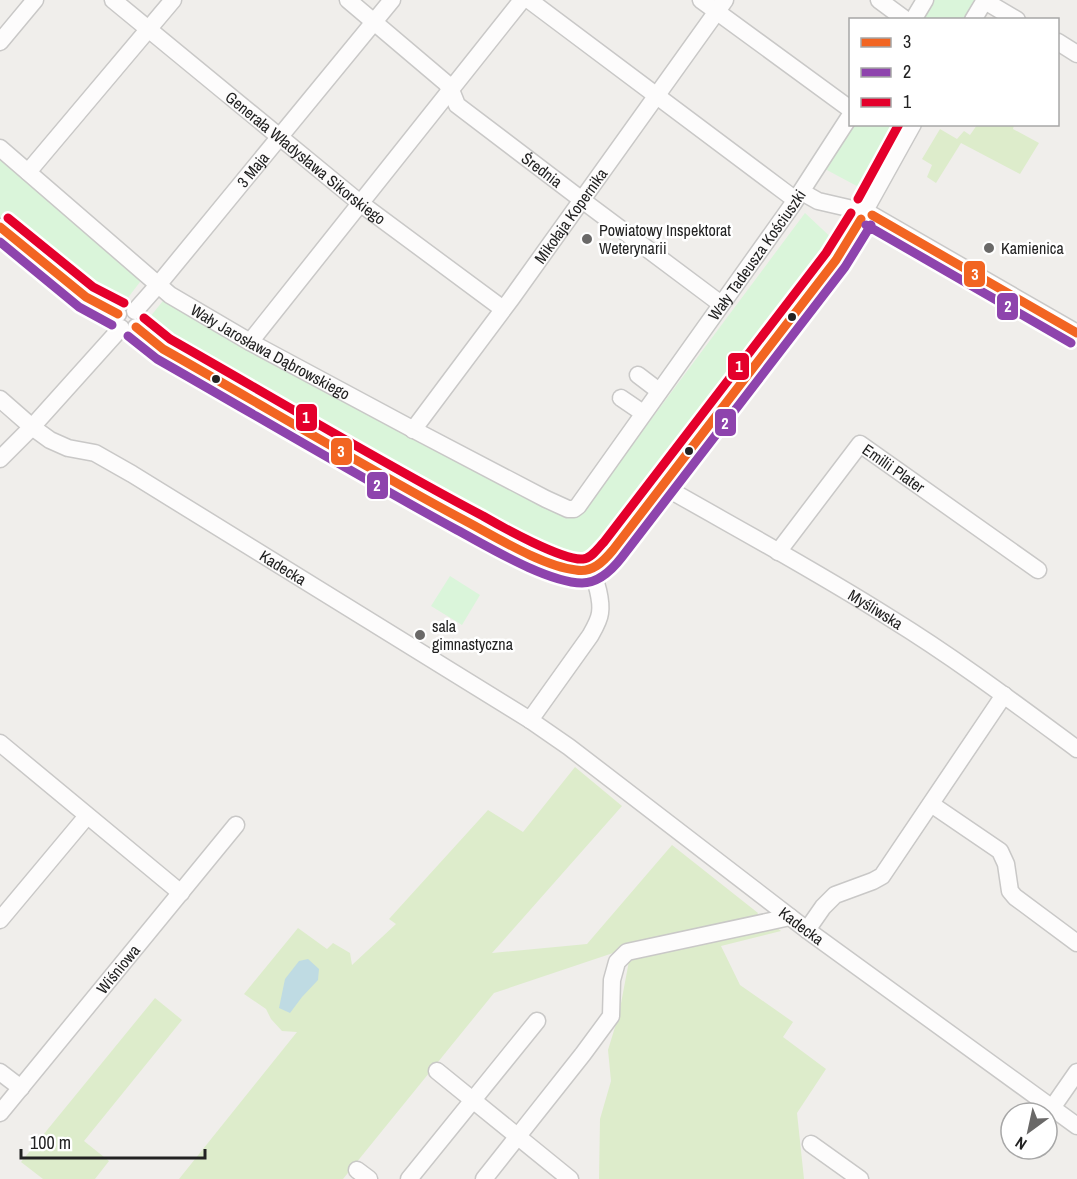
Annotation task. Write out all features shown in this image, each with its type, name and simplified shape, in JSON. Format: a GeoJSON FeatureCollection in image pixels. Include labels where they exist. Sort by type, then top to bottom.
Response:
{"type":"FeatureCollection","features":[{"type":"Feature","properties":{"kind":"street"},"geometry":{"type":"LineString","coordinates":[[0,42],[35,0]]}},
{"type":"Feature","properties":{"kind":"street","name":"Generała Władysława Sikorskiego"},"geometry":{"type":"LineString","coordinates":[[113,0],[360,203],[503,309]]}},
{"type":"Feature","properties":{"kind":"street"},"geometry":{"type":"LineString","coordinates":[[28,172],[173,0]]}},
{"type":"Feature","properties":{"kind":"street","name":"Średnia"},"geometry":{"type":"LineString","coordinates":[[348,0],[446,82],[457,105],[721,304]]}},
{"type":"Feature","properties":{"kind":"street","name":"3 Maja"},"geometry":{"type":"LineString","coordinates":[[0,459],[32,427],[158,285],[392,0]]}},
{"type":"Feature","properties":{"kind":"street"},"geometry":{"type":"LineString","coordinates":[[250,342],[522,0]]}},
{"type":"Feature","properties":{"kind":"street"},"geometry":{"type":"LineString","coordinates":[[529,0],[656,96],[795,194],[865,212],[1077,333]]}},
{"type":"Feature","properties":{"kind":"street"},"geometry":{"type":"LineString","coordinates":[[701,0],[721,6],[849,108]]}},
{"type":"Feature","properties":{"kind":"street"},"geometry":{"type":"LineString","coordinates":[[879,0],[903,18]]}},
{"type":"Feature","properties":{"kind":"street"},"geometry":{"type":"LineString","coordinates":[[914,18],[925,0]]}},
{"type":"Feature","properties":{"kind":"street"},"geometry":{"type":"LineString","coordinates":[[974,18],[985,1],[1014,18]]}},
{"type":"Feature","properties":{"kind":"street","name":"Mikołaja Kopernika"},"geometry":{"type":"LineString","coordinates":[[413,430],[721,6]]}},
{"type":"Feature","properties":{"kind":"street"},"geometry":{"type":"LineString","coordinates":[[1059,43],[1077,54]]}},
{"type":"Feature","properties":{"kind":"street","name":"Wały Tadeusza Kościuszki"},"geometry":{"type":"LineString","coordinates":[[574,509],[721,304],[849,117]]}},
{"type":"Feature","properties":{"kind":"street"},"geometry":{"type":"LineString","coordinates":[[0,227],[86,297],[128,320],[162,349],[444,509],[517,547],[571,570],[582,571],[591,569],[601,562],[613,548],[836,260],[912,126]]}},
{"type":"Feature","properties":{"kind":"street","name":"Wały Jarosława Dąbrowskiego"},"geometry":{"type":"LineString","coordinates":[[0,148],[170,295],[250,342],[413,430],[546,499],[568,509],[574,509]]}},
{"type":"Feature","properties":{"kind":"street"},"geometry":{"type":"LineString","coordinates":[[638,375],[652,402]]}},
{"type":"Feature","properties":{"kind":"street"},"geometry":{"type":"LineString","coordinates":[[621,398],[652,402]]}},
{"type":"Feature","properties":{"kind":"street","name":"Kadecka"},"geometry":{"type":"LineString","coordinates":[[0,399],[50,441],[68,448],[95,453],[132,474],[530,720],[569,747],[807,930],[1042,1101]]}},
{"type":"Feature","properties":{"kind":"street","name":"Emilii Plater"},"geometry":{"type":"LineString","coordinates":[[778,552],[860,444],[1038,570]]}},
{"type":"Feature","properties":{"kind":"street","name":"Myśliwska"},"geometry":{"type":"LineString","coordinates":[[661,485],[891,618],[1004,695],[1077,749]]}},
{"type":"Feature","properties":{"kind":"street"},"geometry":{"type":"LineString","coordinates":[[530,720],[590,636],[597,621],[601,611],[591,569]]}},
{"type":"Feature","properties":{"kind":"street"},"geometry":{"type":"LineString","coordinates":[[807,930],[835,896],[882,876],[1004,695]]}},
{"type":"Feature","properties":{"kind":"street"},"geometry":{"type":"LineString","coordinates":[[0,743],[181,893]]}},
{"type":"Feature","properties":{"kind":"street"},"geometry":{"type":"LineString","coordinates":[[931,804],[999,851],[1006,864],[1010,891],[1015,897],[1077,943]]}},
{"type":"Feature","properties":{"kind":"street"},"geometry":{"type":"LineString","coordinates":[[0,920],[87,816]]}},
{"type":"Feature","properties":{"kind":"street","name":"Wiśniowa"},"geometry":{"type":"LineString","coordinates":[[0,1113],[236,825]]}},
{"type":"Feature","properties":{"kind":"street"},"geometry":{"type":"LineString","coordinates":[[484,1179],[584,1054],[611,1016],[612,980],[617,962],[627,952],[790,917]]}},
{"type":"Feature","properties":{"kind":"street"},"geometry":{"type":"LineString","coordinates":[[409,1179],[537,1021]]}},
{"type":"Feature","properties":{"kind":"street"},"geometry":{"type":"LineString","coordinates":[[437,1071],[570,1179]]}},
{"type":"Feature","properties":{"kind":"street"},"geometry":{"type":"LineString","coordinates":[[0,1072],[21,1088]]}},
{"type":"Feature","properties":{"kind":"street"},"geometry":{"type":"LineString","coordinates":[[1057,1101],[1077,1072]]}},
{"type":"Feature","properties":{"kind":"street","name":"Kadecka"},"geometry":{"type":"LineString","coordinates":[[1059,1113],[1077,1126]]}},
{"type":"Feature","properties":{"kind":"street"},"geometry":{"type":"LineString","coordinates":[[811,1144],[860,1179]]}},
{"type":"Feature","properties":{"kind":"green space"},"geometry":{"type":"Polygon","coordinates":[[[929,0],[982,0],[971,18],[918,18],[929,0]]]}},
{"type":"Feature","properties":{"kind":"green space"},"geometry":{"type":"Polygon","coordinates":[[[852,126],[907,126],[868,192],[825,169],[852,126]]]}},
{"type":"Feature","properties":{"kind":"green space"},"geometry":{"type":"Polygon","coordinates":[[[976,126],[1014,126],[1013,129],[1039,143],[1020,174],[961,143],[936,183],[927,177],[932,165],[922,159],[940,129],[957,139],[964,131],[970,135],[976,126]]]}},
{"type":"Feature","properties":{"kind":"green space"},"geometry":{"type":"Polygon","coordinates":[[[0,155],[143,278],[127,299],[116,302],[94,295],[0,218],[0,155]]]}},
{"type":"Feature","properties":{"kind":"green space"},"geometry":{"type":"Polygon","coordinates":[[[805,213],[837,243],[609,541],[592,558],[582,561],[559,556],[425,491],[157,337],[160,333],[152,326],[150,317],[166,297],[572,517],[579,516],[805,213]]]}},
{"type":"Feature","properties":{"kind":"green space"},"geometry":{"type":"Polygon","coordinates":[[[450,576],[480,595],[462,625],[431,606],[450,576]]]}},
{"type":"Feature","properties":{"kind":"green space"},"geometry":{"type":"Polygon","coordinates":[[[575,767],[622,806],[492,953],[587,944],[672,845],[758,913],[754,921],[625,949],[494,993],[343,1179],[179,1179],[297,1032],[282,1031],[271,1019],[266,1009],[244,994],[298,928],[327,949],[333,943],[350,953],[352,965],[396,924],[389,919],[488,810],[523,832],[575,767]]]}},
{"type":"Feature","properties":{"kind":"green space"},"geometry":{"type":"Polygon","coordinates":[[[773,924],[781,931],[721,946],[740,985],[793,1022],[783,1037],[826,1069],[797,1113],[804,1179],[599,1179],[600,1119],[611,1081],[608,1050],[619,1014],[629,961],[773,924]]]}},
{"type":"Feature","properties":{"kind":"green space"},"geometry":{"type":"Polygon","coordinates":[[[155,998],[182,1020],[84,1141],[109,1161],[95,1179],[43,1179],[21,1162],[155,998]]]}},
{"type":"Feature","properties":{"kind":"water"},"geometry":{"type":"Polygon","coordinates":[[[308,959],[319,969],[318,980],[290,1013],[279,1008],[285,979],[299,961],[308,959]]]}},
{"type":"Feature","properties":{"kind":"transit line","name":"1"},"geometry":{"type":"LineString","coordinates":[[858,199],[898,126]]}},
{"type":"Feature","properties":{"kind":"transit line","name":"1"},"geometry":{"type":"LineString","coordinates":[[144,318],[170,339],[443,495],[533,542],[562,555],[583,559],[592,555],[604,542],[826,253],[851,213]]}},
{"type":"Feature","properties":{"kind":"transit line","name":"3"},"geometry":{"type":"LineString","coordinates":[[872,215],[1077,333]]}},
{"type":"Feature","properties":{"kind":"transit line","name":"1"},"geometry":{"type":"LineString","coordinates":[[8,218],[93,287],[124,303]]}},
{"type":"Feature","properties":{"kind":"transit line","name":"3"},"geometry":{"type":"LineString","coordinates":[[136,327],[163,349],[385,477],[501,540],[547,562],[576,570],[587,570],[601,562],[613,550],[836,260],[861,219]]}},
{"type":"Feature","properties":{"kind":"transit line","name":"2"},"geometry":{"type":"LineString","coordinates":[[866,225],[1071,343]]}},
{"type":"Feature","properties":{"kind":"transit line","name":"2"},"geometry":{"type":"LineString","coordinates":[[128,336],[157,359],[501,554],[552,577],[582,583],[594,581],[614,567],[845,267],[871,225]]}},
{"type":"Feature","properties":{"kind":"transit line","name":"3"},"geometry":{"type":"LineString","coordinates":[[0,227],[86,297],[118,314]]}},
{"type":"Feature","properties":{"kind":"transit line","name":"2"},"geometry":{"type":"LineString","coordinates":[[0,242],[79,307],[112,325]]}},
{"type":"Feature","properties":{"kind":"place","name":"Powiatowy Inspektorat Weterynarii"},"geometry":{"type":"Point","coordinates":[587,239]}},
{"type":"Feature","properties":{"kind":"place","name":"Kamienica"},"geometry":{"type":"Point","coordinates":[989,248]}},
{"type":"Feature","properties":{"kind":"place","name":"sala gimnastyczna"},"geometry":{"type":"Point","coordinates":[420,635]}}]}
